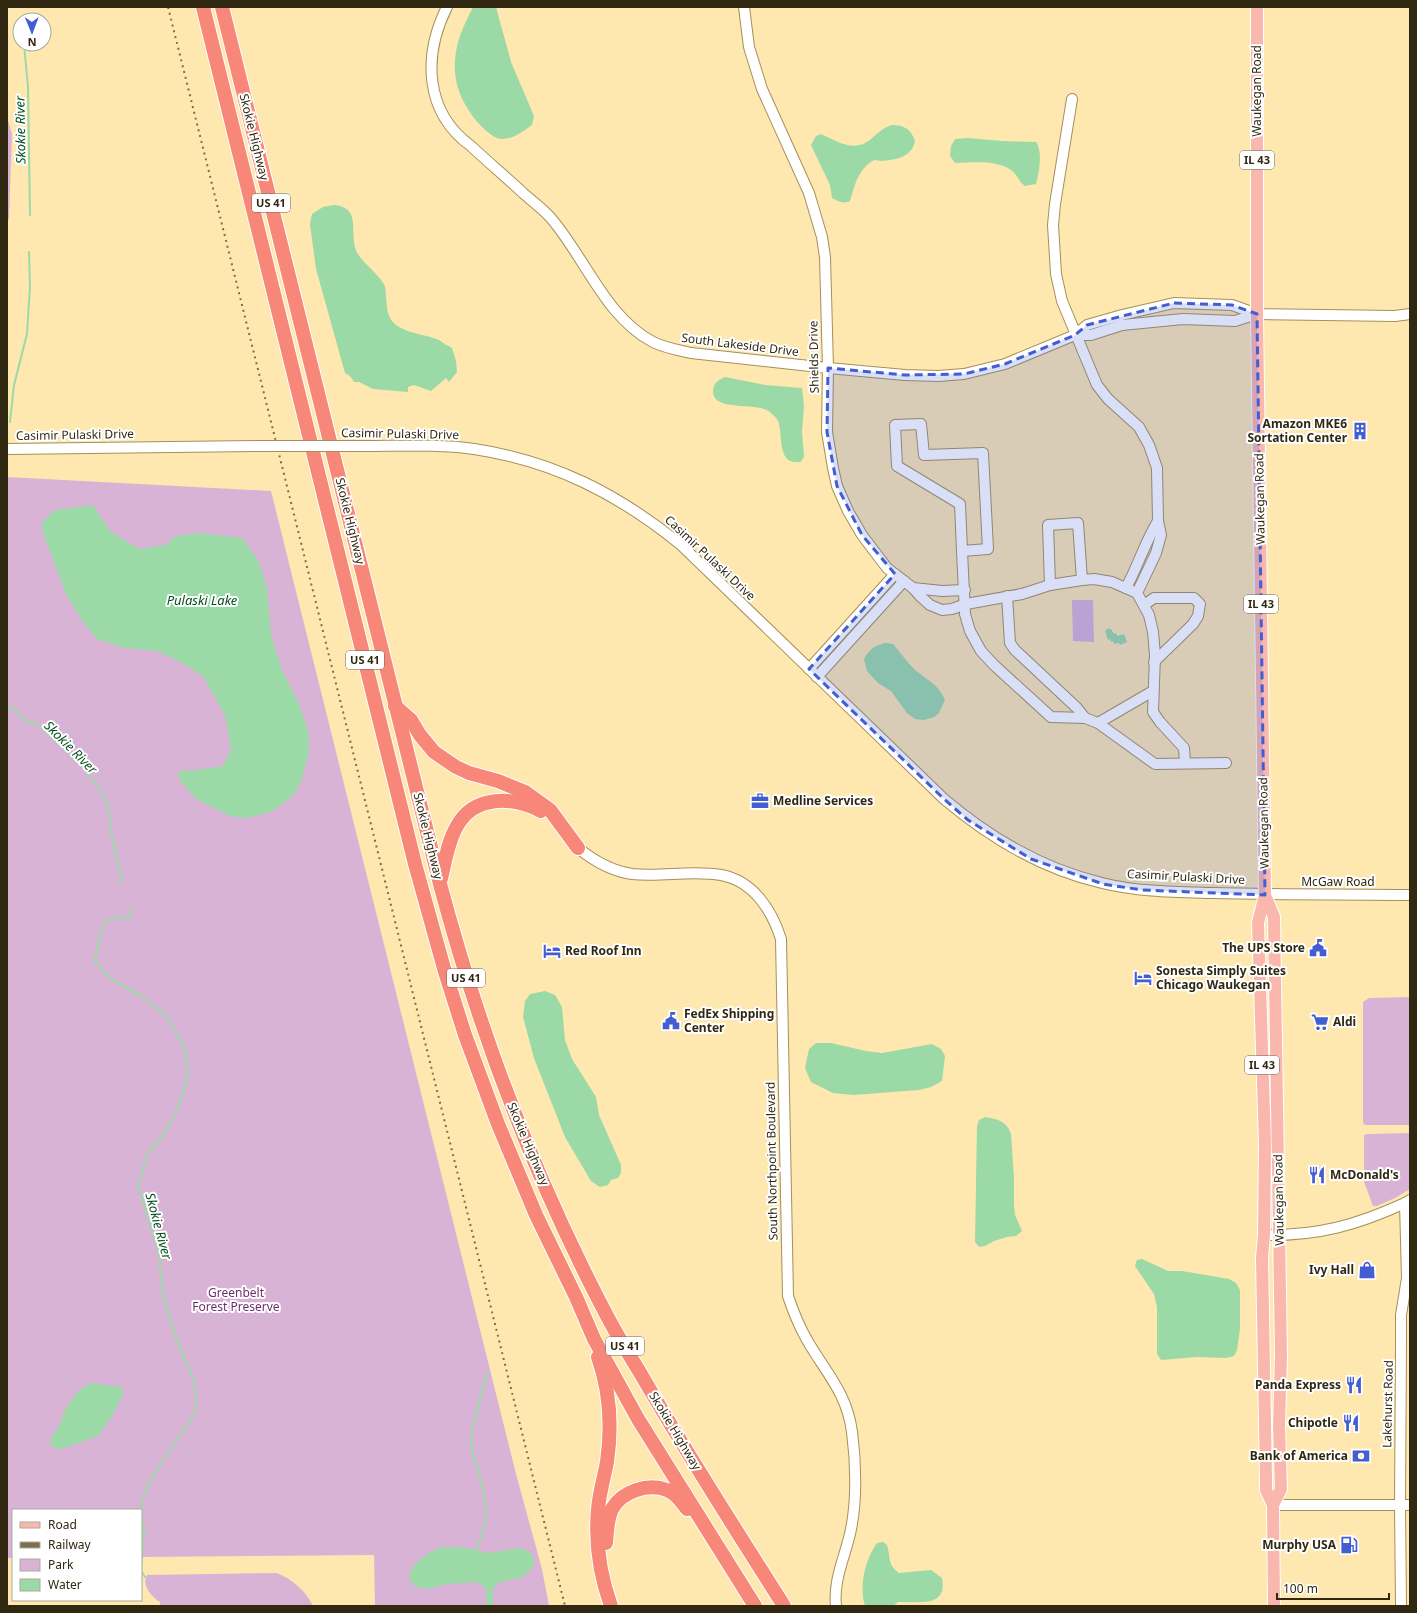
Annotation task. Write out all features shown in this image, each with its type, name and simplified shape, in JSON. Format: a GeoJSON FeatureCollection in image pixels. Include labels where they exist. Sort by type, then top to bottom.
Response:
{"type":"FeatureCollection","features":[{"type":"Feature","properties":{"kind":"highway","name":"Skokie Highway"},"geometry":{"type":"LineString","coordinates":[[203,7],[414,857],[441,958],[465,1035],[498,1124],[536,1215],[576,1296],[594,1339],[638,1419],[755,1606]]}},
{"type":"Feature","properties":{"kind":"highway","name":"Skokie Highway"},"geometry":{"type":"LineString","coordinates":[[222,7],[440,884],[466,977],[498,1070],[516,1117],[567,1236],[608,1318],[669,1423],[784,1606]]}},
{"type":"Feature","properties":{"kind":"highway"},"geometry":{"type":"LineString","coordinates":[[396,706],[411,720],[420,735],[434,752],[456,767],[469,773],[498,781],[525,792],[550,810],[578,848]]}},
{"type":"Feature","properties":{"kind":"highway"},"geometry":{"type":"LineString","coordinates":[[440,884],[451,841],[457,826],[467,815],[481,804],[511,800],[528,804],[541,811],[578,848]]}},
{"type":"Feature","properties":{"kind":"highway"},"geometry":{"type":"LineString","coordinates":[[576,1296],[601,1367],[606,1388],[609,1430],[607,1462],[598,1509],[597,1539],[600,1565],[611,1606]]}},
{"type":"Feature","properties":{"kind":"highway"},"geometry":{"type":"LineString","coordinates":[[617,1606],[606,1549],[608,1524],[613,1508],[623,1497],[637,1490],[652,1487],[668,1490],[679,1498],[734,1572]]}},
{"type":"Feature","properties":{"kind":"main road","name":"Waukegan Road"},"geometry":{"type":"LineString","coordinates":[[1257,7],[1257,314],[1266,895],[1258,923],[1265,1144],[1264,1235],[1262,1258],[1266,1490],[1273,1505],[1274,1606]]}},
{"type":"Feature","properties":{"kind":"main road","name":"Waukegan Road"},"geometry":{"type":"LineString","coordinates":[[1266,895],[1274,917],[1281,1355],[1279,1425],[1281,1488],[1273,1505]]}},
{"type":"Feature","properties":{"kind":"street","name":"South Lakeside Drive"},"geometry":{"type":"LineString","coordinates":[[447,7],[439,26],[432,53],[431,68],[435,96],[444,117],[461,139],[471,146],[549,216],[582,261],[609,304],[640,334],[654,343],[691,353],[828,368],[905,375],[938,376],[964,374],[1005,364],[1075,335],[1087,325],[1174,303],[1232,305],[1257,314]]}},
{"type":"Feature","properties":{"kind":"street","name":"Shields Drive"},"geometry":{"type":"LineString","coordinates":[[744,7],[750,47],[762,89],[809,193],[822,236],[825,257],[828,432],[832,464],[837,486],[848,511],[862,535],[887,568],[913,588],[930,605],[942,610],[1022,594],[1050,585],[1082,580],[1094,579],[1112,582],[1136,593]]}},
{"type":"Feature","properties":{"kind":"street"},"geometry":{"type":"LineString","coordinates":[[1072,98],[1054,204],[1053,225],[1056,274],[1062,301],[1097,385],[1108,398],[1139,427],[1149,446],[1157,468],[1158,521],[1161,535],[1158,546],[1136,593],[1149,615],[1153,632],[1153,712],[1160,722],[1184,748],[1185,763]]}},
{"type":"Feature","properties":{"kind":"street","name":"South Lakeside Drive"},"geometry":{"type":"LineString","coordinates":[[1075,335],[1091,335],[1122,326],[1183,319],[1235,321],[1257,314]]}},
{"type":"Feature","properties":{"kind":"street"},"geometry":{"type":"LineString","coordinates":[[1257,314],[1387,316],[1410,314]]}},
{"type":"Feature","properties":{"kind":"street"},"geometry":{"type":"LineString","coordinates":[[962,551],[988,549],[984,453],[924,455],[921,424],[895,425],[896,466],[960,504],[962,551],[966,604],[965,614],[970,631],[981,651],[994,665],[1051,717],[1085,718],[1098,723],[1155,764],[1226,763]]}},
{"type":"Feature","properties":{"kind":"street","name":"Casimir Pulaski Drive"},"geometry":{"type":"LineString","coordinates":[[7,449],[256,446],[436,446],[474,449],[534,463],[563,473],[598,489],[635,510],[680,544],[948,803],[968,820],[1031,859],[1063,872],[1103,884],[1142,890],[1266,895]]}},
{"type":"Feature","properties":{"kind":"street"},"geometry":{"type":"LineString","coordinates":[[1126,588],[1135,571],[1150,534],[1158,521]]}},
{"type":"Feature","properties":{"kind":"street"},"geometry":{"type":"LineString","coordinates":[[1050,585],[1048,525],[1078,523],[1082,580]]}},
{"type":"Feature","properties":{"kind":"street"},"geometry":{"type":"LineString","coordinates":[[1147,542],[1158,546]]}},
{"type":"Feature","properties":{"kind":"street"},"geometry":{"type":"LineString","coordinates":[[809,669],[895,574]]}},
{"type":"Feature","properties":{"kind":"street"},"geometry":{"type":"LineString","coordinates":[[817,677],[904,581]]}},
{"type":"Feature","properties":{"kind":"street"},"geometry":{"type":"LineString","coordinates":[[913,588],[942,591],[965,590]]}},
{"type":"Feature","properties":{"kind":"street"},"geometry":{"type":"LineString","coordinates":[[1007,596],[1010,643],[1015,650],[1077,708],[1085,718]]}},
{"type":"Feature","properties":{"kind":"street"},"geometry":{"type":"LineString","coordinates":[[1144,605],[1154,598],[1194,598],[1200,604],[1198,616],[1193,624],[1154,662]]}},
{"type":"Feature","properties":{"kind":"street"},"geometry":{"type":"LineString","coordinates":[[1098,723],[1153,691]]}},
{"type":"Feature","properties":{"kind":"street","name":"South Northpoint Boulevard"},"geometry":{"type":"LineString","coordinates":[[578,848],[593,860],[613,869],[632,874],[722,875],[736,881],[756,893],[775,921],[781,939],[788,1296],[807,1340],[835,1382],[847,1407],[852,1432],[854,1457],[854,1512],[851,1530],[836,1583],[836,1606]]}},
{"type":"Feature","properties":{"kind":"street","name":"McGaw Road"},"geometry":{"type":"LineString","coordinates":[[1266,895],[1410,895]]}},
{"type":"Feature","properties":{"kind":"street","name":"Lakehurst Road"},"geometry":{"type":"LineString","coordinates":[[1264,1235],[1279,1236],[1309,1234],[1339,1228],[1372,1218],[1408,1201],[1407,1278],[1401,1315],[1405,1505],[1401,1606]]}},
{"type":"Feature","properties":{"kind":"street"},"geometry":{"type":"LineString","coordinates":[[1273,1505],[1405,1505]]}},
{"type":"Feature","properties":{"kind":"highlighted area"},"geometry":{"type":"Polygon","coordinates":[[[1174,303],[1232,305],[1257,314],[1265,895],[1142,890],[1103,884],[1031,859],[968,820],[944,799],[809,669],[895,574],[862,535],[837,486],[827,432],[828,368],[905,375],[964,374],[1005,364],[1075,335],[1087,325],[1174,303]]]}},
{"type":"Feature","properties":{"kind":"green space"},"geometry":{"type":"Polygon","coordinates":[[[7,117],[12,134],[9,219],[7,221],[7,117]]]}},
{"type":"Feature","properties":{"kind":"green space","name":"Greenbelt Forest Preserve"},"geometry":{"type":"Polygon","coordinates":[[[7,477],[271,491],[516,1474],[542,1569],[549,1606],[375,1606],[374,1555],[142,1557],[142,1509],[12,1509],[12,1558],[7,1558],[7,477]]]}},
{"type":"Feature","properties":{"kind":"green space"},"geometry":{"type":"Polygon","coordinates":[[[1072,600],[1093,600],[1094,642],[1073,641],[1072,600]]]}},
{"type":"Feature","properties":{"kind":"green space"},"geometry":{"type":"Polygon","coordinates":[[[1410,997],[1410,1125],[1365,1125],[1363,1123],[1363,1002],[1369,998],[1410,997]]]}},
{"type":"Feature","properties":{"kind":"green space"},"geometry":{"type":"Polygon","coordinates":[[[1410,1133],[1410,1189],[1395,1198],[1377,1206],[1373,1206],[1364,1182],[1364,1135],[1410,1133]]]}},
{"type":"Feature","properties":{"kind":"green space"},"geometry":{"type":"Polygon","coordinates":[[[277,1573],[298,1586],[313,1606],[160,1606],[160,1602],[151,1594],[145,1583],[147,1575],[277,1573]]]}},
{"type":"Feature","properties":{"kind":"water"},"geometry":{"type":"Polygon","coordinates":[[[473,7],[496,7],[511,62],[534,116],[532,125],[507,139],[497,138],[484,129],[466,107],[456,80],[455,61],[457,47],[461,33],[473,7]]]}},
{"type":"Feature","properties":{"kind":"water"},"geometry":{"type":"Polygon","coordinates":[[[892,125],[906,128],[911,133],[915,141],[912,149],[904,156],[899,158],[883,161],[874,160],[864,168],[858,178],[850,201],[841,202],[832,198],[830,185],[811,145],[816,136],[821,134],[840,143],[853,146],[865,143],[892,125]]]}},
{"type":"Feature","properties":{"kind":"water"},"geometry":{"type":"Polygon","coordinates":[[[968,138],[1036,142],[1040,156],[1036,184],[1025,186],[1011,170],[998,164],[983,162],[955,163],[950,156],[951,146],[955,139],[968,138]]]}},
{"type":"Feature","properties":{"kind":"water"},"geometry":{"type":"Polygon","coordinates":[[[334,205],[343,207],[349,211],[352,217],[355,247],[361,258],[377,275],[385,287],[387,310],[391,320],[405,330],[439,340],[452,348],[456,361],[457,372],[449,382],[446,378],[431,391],[414,385],[408,387],[408,392],[373,389],[359,382],[354,382],[350,376],[345,373],[316,269],[310,224],[312,214],[323,207],[334,205]]]}},
{"type":"Feature","properties":{"kind":"water"},"geometry":{"type":"Polygon","coordinates":[[[725,377],[765,385],[802,388],[804,406],[802,432],[804,456],[802,461],[790,461],[786,457],[783,452],[778,421],[770,412],[755,407],[725,404],[717,400],[713,395],[714,386],[717,381],[725,377]]]}},
{"type":"Feature","properties":{"kind":"water","name":"Pulaski Lake"},"geometry":{"type":"Polygon","coordinates":[[[93,505],[110,531],[139,549],[166,545],[175,536],[199,533],[242,538],[258,560],[267,587],[271,635],[282,670],[299,704],[309,733],[309,751],[302,780],[293,796],[271,812],[247,818],[230,816],[196,799],[179,779],[178,771],[198,770],[223,766],[231,749],[225,715],[203,676],[182,663],[157,651],[125,648],[97,639],[86,626],[67,596],[43,533],[42,522],[55,510],[93,505]]]}},
{"type":"Feature","properties":{"kind":"water"},"geometry":{"type":"Polygon","coordinates":[[[1107,629],[1111,629],[1117,636],[1124,634],[1127,642],[1120,645],[1119,643],[1114,644],[1110,639],[1108,640],[1105,631],[1107,629]]]}},
{"type":"Feature","properties":{"kind":"water"},"geometry":{"type":"Polygon","coordinates":[[[886,643],[893,644],[908,663],[942,694],[945,700],[939,713],[934,717],[924,720],[915,719],[907,713],[891,691],[878,683],[867,671],[864,659],[866,656],[876,646],[886,643]]]}},
{"type":"Feature","properties":{"kind":"water"},"geometry":{"type":"Polygon","coordinates":[[[545,991],[555,995],[562,1007],[565,1040],[572,1059],[596,1097],[599,1115],[621,1165],[621,1173],[618,1178],[611,1180],[608,1185],[600,1187],[591,1181],[565,1137],[534,1058],[523,1017],[525,1001],[530,994],[545,991]]]}},
{"type":"Feature","properties":{"kind":"water"},"geometry":{"type":"Polygon","coordinates":[[[816,1043],[831,1043],[882,1053],[932,1044],[941,1049],[945,1056],[942,1081],[931,1087],[919,1090],[853,1095],[833,1093],[811,1082],[805,1068],[809,1049],[816,1043]]]}},
{"type":"Feature","properties":{"kind":"water"},"geometry":{"type":"Polygon","coordinates":[[[985,1117],[1001,1121],[1007,1126],[1011,1134],[1015,1215],[1022,1231],[1016,1236],[1007,1237],[979,1247],[975,1242],[977,1126],[979,1120],[985,1117]]]}},
{"type":"Feature","properties":{"kind":"water"},"geometry":{"type":"Polygon","coordinates":[[[1142,1259],[1168,1271],[1182,1271],[1229,1279],[1236,1283],[1240,1290],[1240,1329],[1237,1350],[1234,1356],[1226,1358],[1197,1357],[1161,1360],[1157,1354],[1157,1307],[1154,1294],[1135,1266],[1137,1260],[1142,1259]]]}},
{"type":"Feature","properties":{"kind":"water"},"geometry":{"type":"Polygon","coordinates":[[[91,1383],[120,1387],[124,1392],[113,1415],[98,1436],[61,1449],[52,1447],[50,1440],[60,1424],[66,1408],[78,1391],[91,1383]]]}},
{"type":"Feature","properties":{"kind":"water"},"geometry":{"type":"Polygon","coordinates":[[[883,1542],[887,1545],[891,1564],[899,1573],[931,1570],[942,1578],[943,1588],[940,1595],[936,1599],[922,1602],[898,1602],[893,1606],[865,1606],[863,1598],[863,1581],[866,1565],[877,1543],[883,1542]]]}},
{"type":"Feature","properties":{"kind":"water"},"geometry":{"type":"Polygon","coordinates":[[[441,1547],[462,1547],[488,1553],[519,1548],[529,1551],[534,1557],[533,1568],[521,1578],[500,1582],[493,1588],[493,1606],[487,1606],[486,1588],[476,1582],[447,1584],[428,1589],[416,1587],[409,1579],[410,1573],[420,1559],[441,1547]]]}},
{"type":"Feature","properties":{"kind":"waterway","name":"Skokie River"},"geometry":{"type":"LineString","coordinates":[[25,52],[28,87],[30,215]]}},
{"type":"Feature","properties":{"kind":"waterway","name":"Skokie River"},"geometry":{"type":"LineString","coordinates":[[10,422],[14,385],[27,334],[30,286],[29,252]]}},
{"type":"Feature","properties":{"kind":"waterway","name":"Skokie River"},"geometry":{"type":"LineString","coordinates":[[7,706],[14,709],[25,720],[40,726],[84,768],[98,787],[108,805],[111,831],[122,883]]}},
{"type":"Feature","properties":{"kind":"waterway","name":"Skokie River"},"geometry":{"type":"LineString","coordinates":[[132,908],[132,913],[128,919],[117,917],[105,921],[99,938],[95,961],[112,980],[141,996],[167,1016],[184,1047],[188,1070],[184,1092],[174,1116],[163,1135],[148,1153],[138,1185],[160,1256],[160,1270],[164,1297],[177,1341],[194,1380],[196,1398],[195,1413],[149,1482],[142,1501],[141,1509]]}},
{"type":"Feature","properties":{"kind":"waterway"},"geometry":{"type":"LineString","coordinates":[[476,1550],[484,1527],[486,1508],[471,1444],[475,1417],[487,1372]]}},
{"type":"Feature","properties":{"kind":"waterway","name":"Skokie River"},"geometry":{"type":"LineString","coordinates":[[142,1519],[144,1532],[142,1556]]}},
{"type":"Feature","properties":{"kind":"waterway"},"geometry":{"type":"LineString","coordinates":[[142,1572],[145,1577]]}},
{"type":"Feature","properties":{"kind":"railway"},"geometry":{"type":"LineString","coordinates":[[168,7],[565,1606]]}},
{"type":"Feature","properties":{"kind":"place","name":"Amazon MKE6 Sortation Center"},"geometry":{"type":"Point","coordinates":[1360,431]}},
{"type":"Feature","properties":{"kind":"place","name":"Medline Services"},"geometry":{"type":"Point","coordinates":[760,801]}},
{"type":"Feature","properties":{"kind":"place","name":"The UPS Store"},"geometry":{"type":"Point","coordinates":[1318,948]}},
{"type":"Feature","properties":{"kind":"place","name":"Red Roof Inn"},"geometry":{"type":"Point","coordinates":[552,951]}},
{"type":"Feature","properties":{"kind":"place","name":"Sonesta Simply Suites Chicago Waukegan"},"geometry":{"type":"Point","coordinates":[1143,978]}},
{"type":"Feature","properties":{"kind":"place","name":"FedEx Shipping Center"},"geometry":{"type":"Point","coordinates":[671,1021]}},
{"type":"Feature","properties":{"kind":"place","name":"Aldi"},"geometry":{"type":"Point","coordinates":[1320,1022]}},
{"type":"Feature","properties":{"kind":"place","name":"McDonald's"},"geometry":{"type":"Point","coordinates":[1317,1175]}},
{"type":"Feature","properties":{"kind":"place","name":"Ivy Hall"},"geometry":{"type":"Point","coordinates":[1367,1270]}},
{"type":"Feature","properties":{"kind":"place","name":"Panda Express"},"geometry":{"type":"Point","coordinates":[1354,1385]}},
{"type":"Feature","properties":{"kind":"place","name":"Chipotle"},"geometry":{"type":"Point","coordinates":[1351,1423]}},
{"type":"Feature","properties":{"kind":"place","name":"Bank of America"},"geometry":{"type":"Point","coordinates":[1361,1456]}},
{"type":"Feature","properties":{"kind":"place","name":"Murphy USA"},"geometry":{"type":"Point","coordinates":[1349,1545]}}]}
